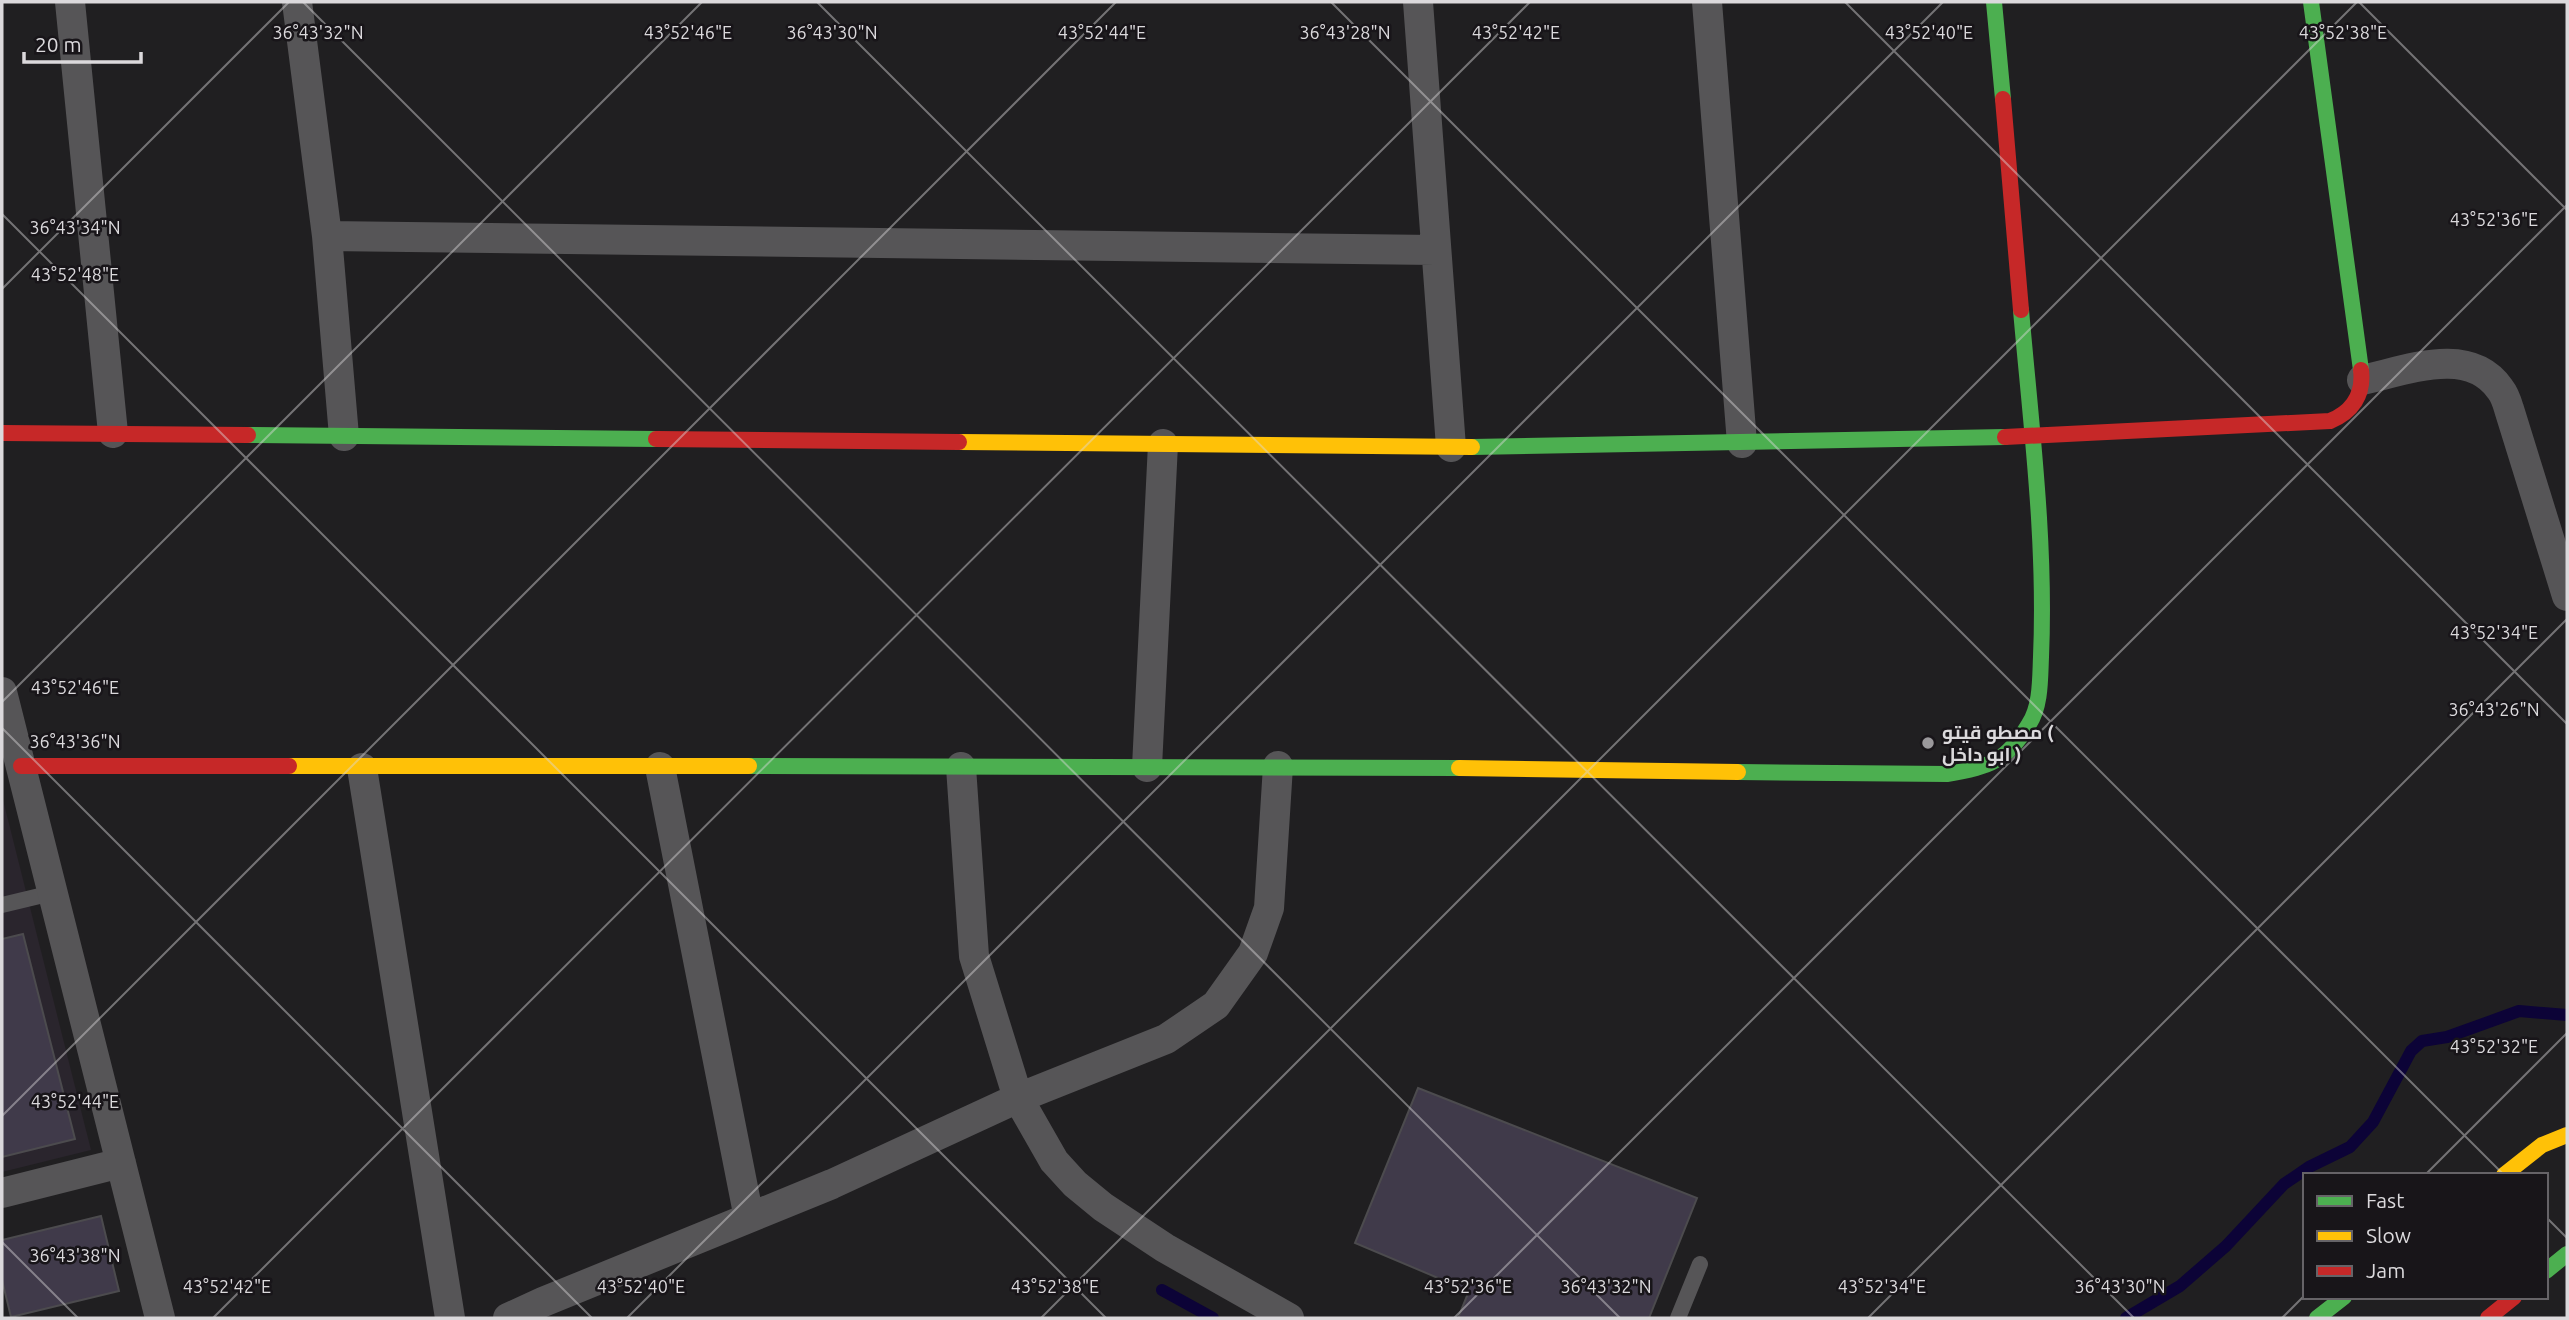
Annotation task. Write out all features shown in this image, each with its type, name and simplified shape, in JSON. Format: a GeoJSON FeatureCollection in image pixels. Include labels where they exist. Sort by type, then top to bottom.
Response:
{"type":"FeatureCollection","features":[{"type":"Feature","properties":{"kind":"street"},"geometry":{"type":"LineString","coordinates":[[70,2],[113,433]]}},
{"type":"Feature","properties":{"kind":"street"},"geometry":{"type":"LineString","coordinates":[[297,2],[327,236],[344,436]]}},
{"type":"Feature","properties":{"kind":"street"},"geometry":{"type":"LineString","coordinates":[[1419,2],[1451,447]]}},
{"type":"Feature","properties":{"kind":"street"},"geometry":{"type":"LineString","coordinates":[[1707,2],[1742,443]]}},
{"type":"Feature","properties":{"kind":"street"},"geometry":{"type":"LineString","coordinates":[[21,766],[1278,766],[1947,775],[1981,769],[2010,751],[2031,723],[2039,689],[2041,561],[2034,437],[1994,2]]}},
{"type":"Feature","properties":{"kind":"street"},"geometry":{"type":"LineString","coordinates":[[2,433],[1451,447],[2034,437],[2330,421],[2344,416],[2354,407],[2362,380],[2311,2]]}},
{"type":"Feature","properties":{"kind":"street"},"geometry":{"type":"LineString","coordinates":[[327,236],[1435,250]]}},
{"type":"Feature","properties":{"kind":"street"},"geometry":{"type":"LineString","coordinates":[[2362,380],[2447,363],[2468,365],[2487,374],[2501,390],[2509,409],[2567,596]]}},
{"type":"Feature","properties":{"kind":"street"},"geometry":{"type":"LineString","coordinates":[[1147,767],[1163,444]]}},
{"type":"Feature","properties":{"kind":"street"},"geometry":{"type":"LineString","coordinates":[[2,692],[160,1318]]}},
{"type":"Feature","properties":{"kind":"street"},"geometry":{"type":"LineString","coordinates":[[508,1318],[832,1184],[1018,1098],[1167,1039],[1216,1005],[1253,953],[1269,908],[1278,766]]}},
{"type":"Feature","properties":{"kind":"street"},"geometry":{"type":"LineString","coordinates":[[660,767],[750,1218]]}},
{"type":"Feature","properties":{"kind":"street"},"geometry":{"type":"LineString","coordinates":[[961,767],[974,956],[1018,1098],[1054,1161],[1074,1184],[1102,1207],[1165,1248],[1289,1318]]}},
{"type":"Feature","properties":{"kind":"street"},"geometry":{"type":"LineString","coordinates":[[362,768],[450,1318]]}},
{"type":"Feature","properties":{"kind":"street"},"geometry":{"type":"LineString","coordinates":[[2507,1173],[2534,1152],[2560,1136],[2567,1135]]}},
{"type":"Feature","properties":{"kind":"street"},"geometry":{"type":"LineString","coordinates":[[2,1193],[121,1163]]}},
{"type":"Feature","properties":{"kind":"street"},"geometry":{"type":"LineString","coordinates":[[2548,1269],[2567,1254]]}},
{"type":"Feature","properties":{"kind":"street"},"geometry":{"type":"LineString","coordinates":[[2317,1318],[2341,1299]]}},
{"type":"Feature","properties":{"kind":"street"},"geometry":{"type":"LineString","coordinates":[[2488,1318],[2512,1299]]}},
{"type":"Feature","properties":{"kind":"lane"},"geometry":{"type":"LineString","coordinates":[[2,905],[52,892]]}},
{"type":"Feature","properties":{"kind":"lane"},"geometry":{"type":"LineString","coordinates":[[1678,1318],[1700,1264]]}},
{"type":"Feature","properties":{"kind":"shaded area"},"geometry":{"type":"Polygon","coordinates":[[[2,796],[91,1150],[2,1172],[2,796]]]}},
{"type":"Feature","properties":{"kind":"building"},"geometry":{"type":"Polygon","coordinates":[[[23,934],[75,1139],[2,1157],[2,939],[23,934]]]}},
{"type":"Feature","properties":{"kind":"building"},"geometry":{"type":"Polygon","coordinates":[[[1418,1088],[1697,1198],[1649,1318],[1458,1318],[1469,1291],[1355,1243],[1418,1088]]]}},
{"type":"Feature","properties":{"kind":"building"},"geometry":{"type":"Polygon","coordinates":[[[101,1216],[119,1291],[11,1317],[2,1280],[2,1240],[101,1216]]]}},
{"type":"Feature","properties":{"kind":"waterway"},"geometry":{"type":"LineString","coordinates":[[2126,1318],[2180,1286],[2226,1246],[2284,1184],[2309,1167],[2350,1147],[2373,1122],[2411,1051],[2422,1041],[2447,1037],[2519,1011],[2567,1015]]}},
{"type":"Feature","properties":{"kind":"waterway"},"geometry":{"type":"LineString","coordinates":[[1162,1290],[1213,1318]]}},
{"type":"Feature","properties":{"kind":"traffic: fast"},"geometry":{"type":"LineString","coordinates":[[1994,2],[2003,99]]}},
{"type":"Feature","properties":{"kind":"traffic: fast"},"geometry":{"type":"LineString","coordinates":[[2311,2],[2361,370]]}},
{"type":"Feature","properties":{"kind":"traffic: fast"},"geometry":{"type":"LineString","coordinates":[[1738,772],[1961,772],[1995,761],[2013,747],[2029,724],[2038,700],[2042,614],[2037,483],[2021,310]]}},
{"type":"Feature","properties":{"kind":"traffic: fast"},"geometry":{"type":"LineString","coordinates":[[248,435],[656,439]]}},
{"type":"Feature","properties":{"kind":"traffic: fast"},"geometry":{"type":"LineString","coordinates":[[1472,447],[2005,437]]}},
{"type":"Feature","properties":{"kind":"traffic: fast"},"geometry":{"type":"LineString","coordinates":[[749,766],[1459,768]]}},
{"type":"Feature","properties":{"kind":"traffic: fast"},"geometry":{"type":"LineString","coordinates":[[2548,1269],[2567,1254]]}},
{"type":"Feature","properties":{"kind":"traffic: fast"},"geometry":{"type":"LineString","coordinates":[[2317,1318],[2341,1299]]}},
{"type":"Feature","properties":{"kind":"traffic: slow"},"geometry":{"type":"LineString","coordinates":[[959,442],[1472,447]]}},
{"type":"Feature","properties":{"kind":"traffic: slow"},"geometry":{"type":"LineString","coordinates":[[289,766],[749,766]]}},
{"type":"Feature","properties":{"kind":"traffic: slow"},"geometry":{"type":"LineString","coordinates":[[1459,768],[1738,772]]}},
{"type":"Feature","properties":{"kind":"traffic: slow"},"geometry":{"type":"LineString","coordinates":[[2507,1173],[2542,1145],[2567,1135]]}},
{"type":"Feature","properties":{"kind":"traffic: jam"},"geometry":{"type":"LineString","coordinates":[[2003,99],[2021,310]]}},
{"type":"Feature","properties":{"kind":"traffic: jam"},"geometry":{"type":"LineString","coordinates":[[2005,437],[2330,421],[2345,413],[2355,402],[2361,387],[2361,370]]}},
{"type":"Feature","properties":{"kind":"traffic: jam"},"geometry":{"type":"LineString","coordinates":[[2,433],[248,435]]}},
{"type":"Feature","properties":{"kind":"traffic: jam"},"geometry":{"type":"LineString","coordinates":[[656,439],[959,442]]}},
{"type":"Feature","properties":{"kind":"traffic: jam"},"geometry":{"type":"LineString","coordinates":[[21,766],[289,766]]}},
{"type":"Feature","properties":{"kind":"traffic: jam"},"geometry":{"type":"LineString","coordinates":[[2488,1318],[2512,1299]]}},
{"type":"Feature","properties":{"kind":"place","name":"مصطو قيتو ( ابو داخل )"},"geometry":{"type":"Point","coordinates":[1928,743]}}]}
